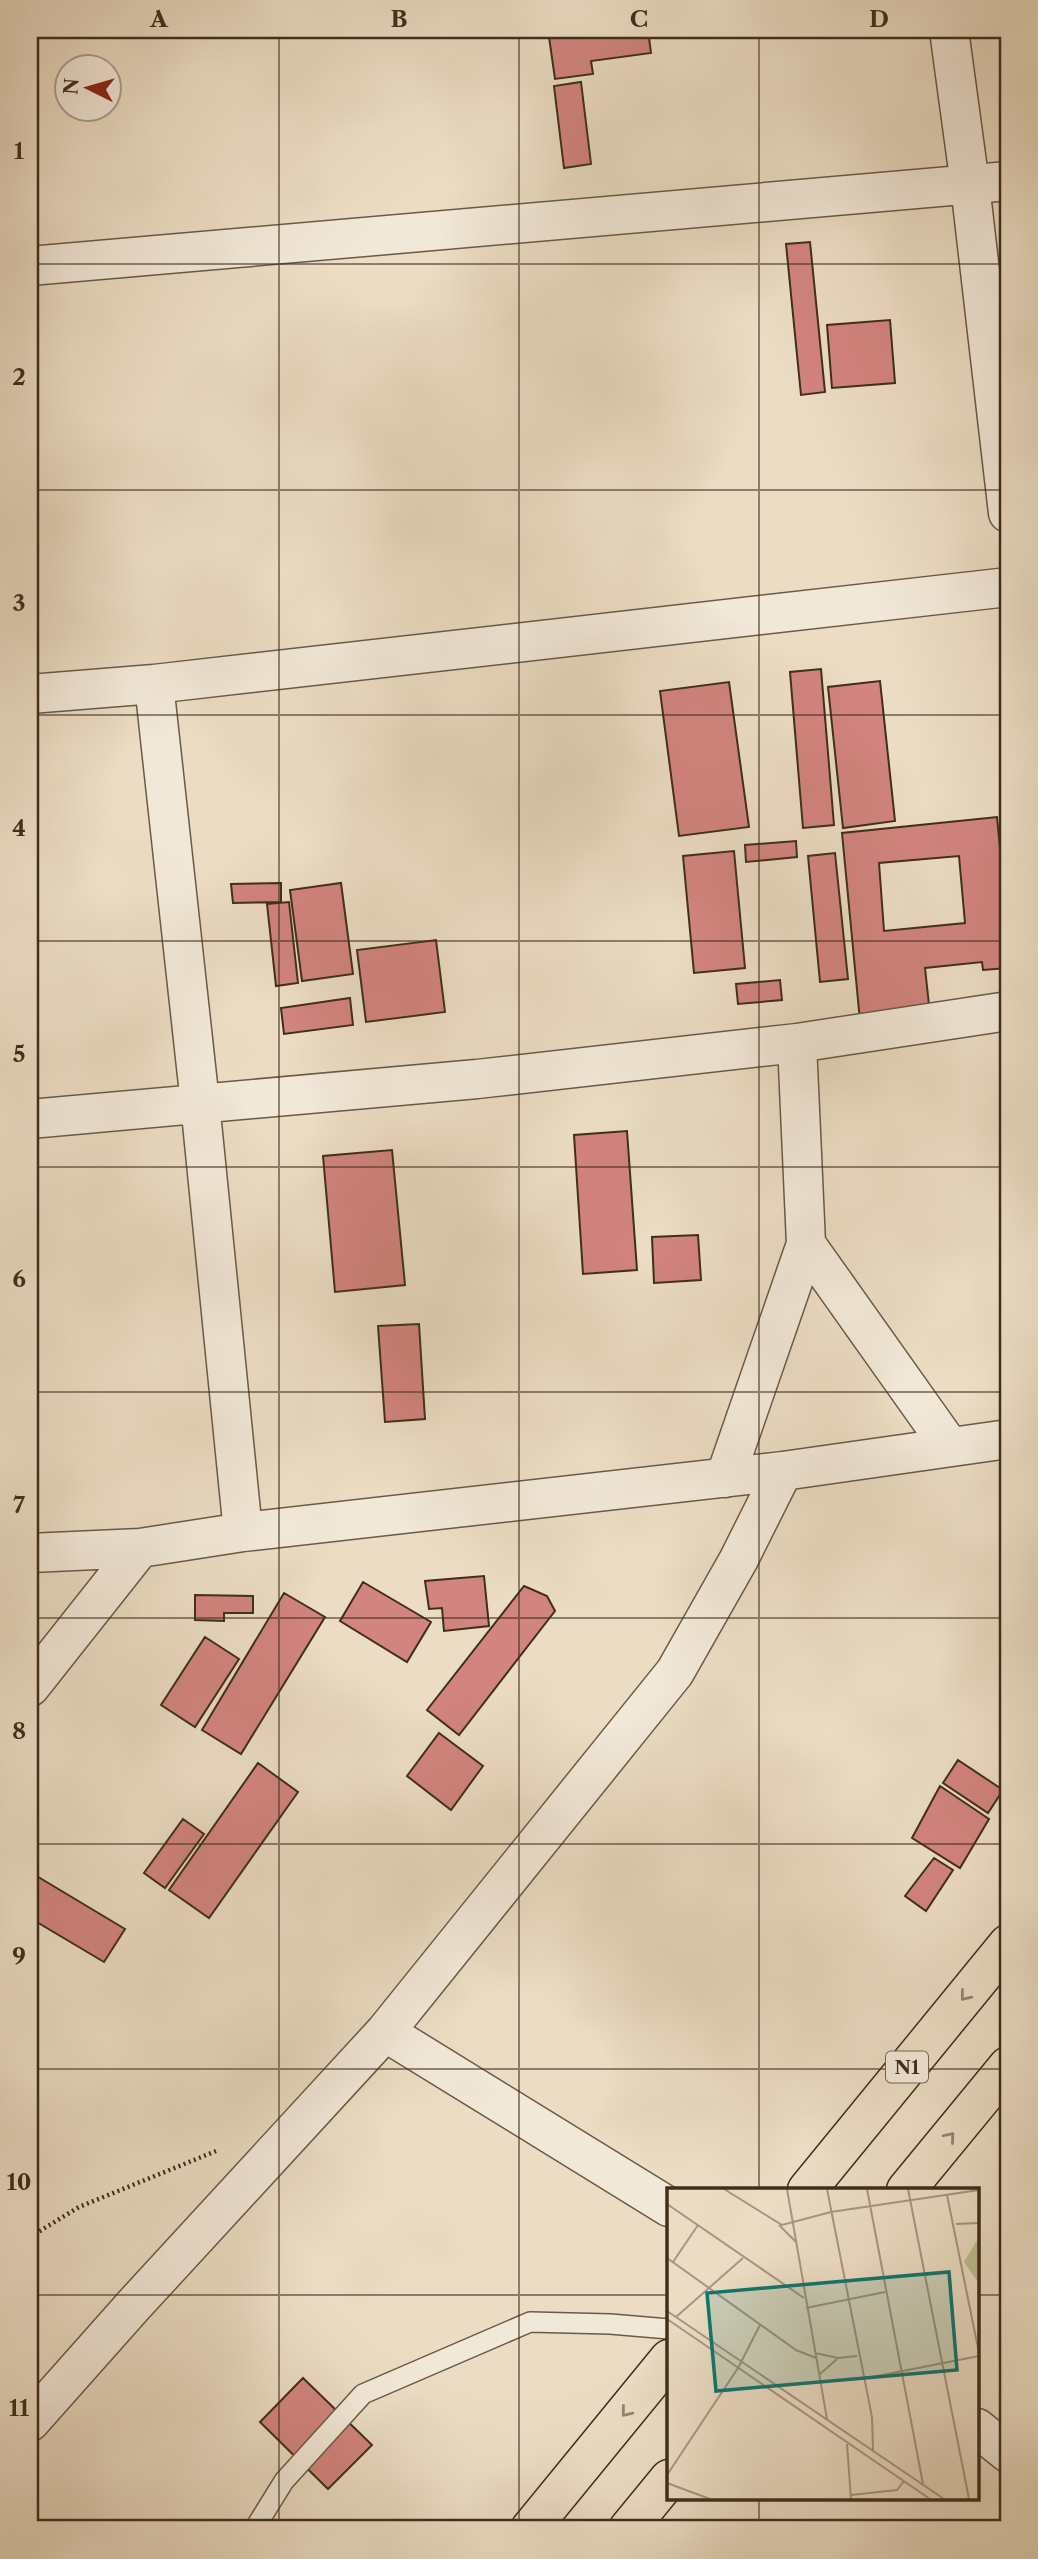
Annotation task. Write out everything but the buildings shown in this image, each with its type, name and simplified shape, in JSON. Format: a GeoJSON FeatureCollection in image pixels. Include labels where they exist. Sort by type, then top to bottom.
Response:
{"type":"FeatureCollection","features":[{"type":"Feature","properties":{"kind":"highway","name":"N1"},"geometry":{"type":"LineString","coordinates":[[809,2188],[1008,1944]]}},
{"type":"Feature","properties":{"kind":"highway"},"geometry":{"type":"LineString","coordinates":[[908,2188],[1008,2066]]}},
{"type":"Feature","properties":{"kind":"highway"},"geometry":{"type":"LineString","coordinates":[[530,2529],[667,2361]]}},
{"type":"Feature","properties":{"kind":"highway"},"geometry":{"type":"LineString","coordinates":[[628,2529],[667,2481]]}},
{"type":"Feature","properties":{"kind":"street"},"geometry":{"type":"LineString","coordinates":[[949,30],[1008,513]]}},
{"type":"Feature","properties":{"kind":"street"},"geometry":{"type":"LineString","coordinates":[[30,266],[1008,181]]}},
{"type":"Feature","properties":{"kind":"street"},"geometry":{"type":"LineString","coordinates":[[30,694],[154,684],[1008,587]]}},
{"type":"Feature","properties":{"kind":"street"},"geometry":{"type":"LineString","coordinates":[[154,684],[243,1532]]}},
{"type":"Feature","properties":{"kind":"street"},"geometry":{"type":"LineString","coordinates":[[30,1119],[477,1079],[797,1043],[1008,1011]]}},
{"type":"Feature","properties":{"kind":"street"},"geometry":{"type":"LineString","coordinates":[[724,1478],[806,1244],[797,1043]]}},
{"type":"Feature","properties":{"kind":"street"},"geometry":{"type":"LineString","coordinates":[[806,1244],[950,1447]]}},
{"type":"Feature","properties":{"kind":"street"},"geometry":{"type":"LineString","coordinates":[[30,1553],[140,1548],[243,1532],[783,1471],[1008,1439]]}},
{"type":"Feature","properties":{"kind":"street"},"geometry":{"type":"LineString","coordinates":[[30,2422],[385,2032],[676,1672],[783,1471]]}},
{"type":"Feature","properties":{"kind":"street"},"geometry":{"type":"LineString","coordinates":[[30,1687],[140,1548]]}},
{"type":"Feature","properties":{"kind":"street"},"geometry":{"type":"LineString","coordinates":[[385,2032],[667,2206]]}},
{"type":"Feature","properties":{"kind":"street"},"geometry":{"type":"LineString","coordinates":[[978,2429],[1008,2453]]}},
{"type":"Feature","properties":{"kind":"lane"},"geometry":{"type":"LineString","coordinates":[[257,2529],[284,2481],[363,2394],[530,2322],[667,2329]]}},
{"type":"Feature","properties":{"kind":"path"},"geometry":{"type":"LineString","coordinates":[[30,2237],[79,2207],[220,2149]]}}]}
